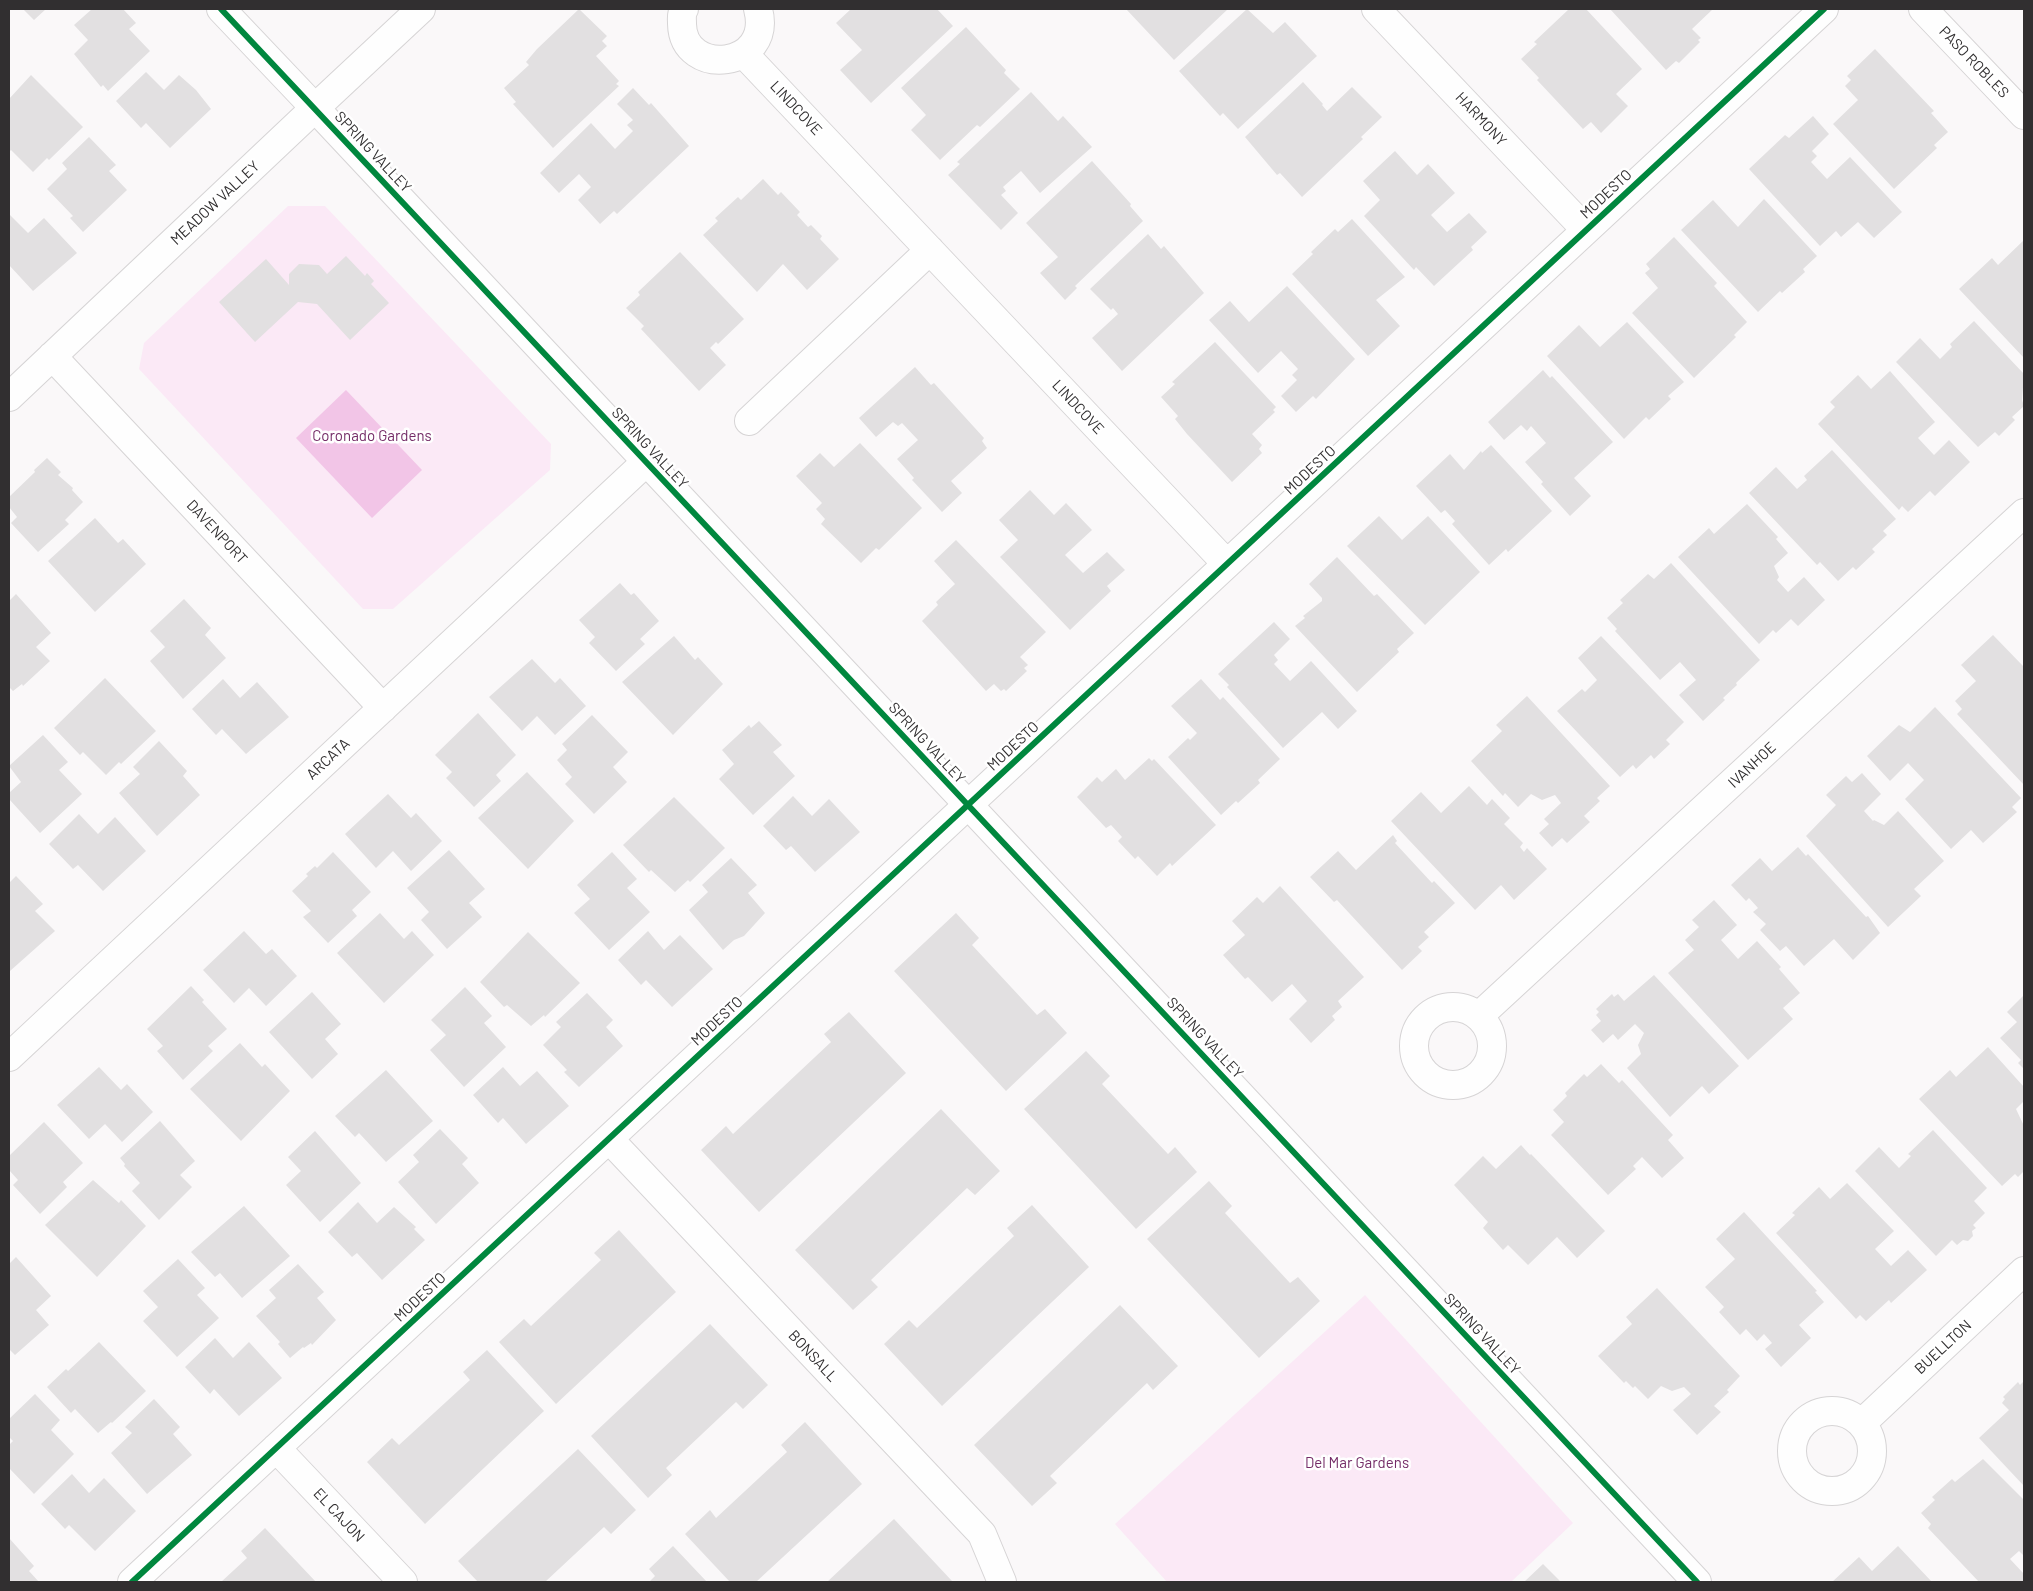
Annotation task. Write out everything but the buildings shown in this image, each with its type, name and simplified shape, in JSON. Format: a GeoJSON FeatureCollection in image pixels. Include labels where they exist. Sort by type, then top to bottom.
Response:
{"type":"FeatureCollection","features":[{"type":"Feature","properties":{"kind":"street","name":"SPRING VALLEY"},"geometry":{"type":"LineString","coordinates":[[221,9],[1697,1582]]}},
{"type":"Feature","properties":{"kind":"street","name":"MEADOW VALLEY"},"geometry":{"type":"LineString","coordinates":[[9,397],[421,9]]}},
{"type":"Feature","properties":{"kind":"street"},"geometry":{"type":"LineString","coordinates":[[684,9],[682,32],[691,48],[708,59],[726,61],[744,54],[757,40],[761,21],[758,9]]}},
{"type":"Feature","properties":{"kind":"street","name":"HARMONY"},"geometry":{"type":"LineString","coordinates":[[1376,9],[1586,230]]}},
{"type":"Feature","properties":{"kind":"street","name":"MODESTO"},"geometry":{"type":"LineString","coordinates":[[132,1582],[1824,9]]}},
{"type":"Feature","properties":{"kind":"street","name":"PASO ROBLES"},"geometry":{"type":"LineString","coordinates":[[1923,9],[2024,115]]}},
{"type":"Feature","properties":{"kind":"street","name":"LINDCOVE"},"geometry":{"type":"LineString","coordinates":[[744,54],[1227,564]]}},
{"type":"Feature","properties":{"kind":"street"},"geometry":{"type":"LineString","coordinates":[[749,421],[930,250]]}},
{"type":"Feature","properties":{"kind":"street","name":"DAVENPORT"},"geometry":{"type":"LineString","coordinates":[[52,356],[383,708]]}},
{"type":"Feature","properties":{"kind":"street","name":"ARCATA"},"geometry":{"type":"LineString","coordinates":[[9,1057],[646,462]]}},
{"type":"Feature","properties":{"kind":"street","name":"IVANHOE"},"geometry":{"type":"LineString","coordinates":[[1479,1016],[2024,513]]}},
{"type":"Feature","properties":{"kind":"street","name":"BONSALL"},"geometry":{"type":"LineString","coordinates":[[609,1139],[982,1534],[1002,1582]]}},
{"type":"Feature","properties":{"kind":"street","name":"BUELLTON"},"geometry":{"type":"LineString","coordinates":[[1862,1423],[2024,1271]]}},
{"type":"Feature","properties":{"kind":"street","name":"EL CAJON"},"geometry":{"type":"LineString","coordinates":[[276,1448],[403,1582]]}},
{"type":"Feature","properties":{"kind":"green space","name":"Coronado Gardens"},"geometry":{"type":"Polygon","coordinates":[[[288,206],[325,206],[551,444],[550,470],[393,609],[363,609],[139,369],[144,343],[288,206]]]}},
{"type":"Feature","properties":{"kind":"green space","name":"Del Mar Gardens"},"geometry":{"type":"Polygon","coordinates":[[[1365,1295],[1573,1523],[1511,1582],[1167,1582],[1115,1524],[1365,1295]]]}},
{"type":"Feature","properties":{"kind":"shaded area"},"geometry":{"type":"Polygon","coordinates":[[[346,390],[422,470],[372,518],[296,438],[346,390]]]}},
{"type":"Feature","properties":{"kind":"cycle path"},"geometry":{"type":"LineString","coordinates":[[221,9],[1697,1582]]}},
{"type":"Feature","properties":{"kind":"cycle path"},"geometry":{"type":"LineString","coordinates":[[132,1582],[1824,9]]}}]}
